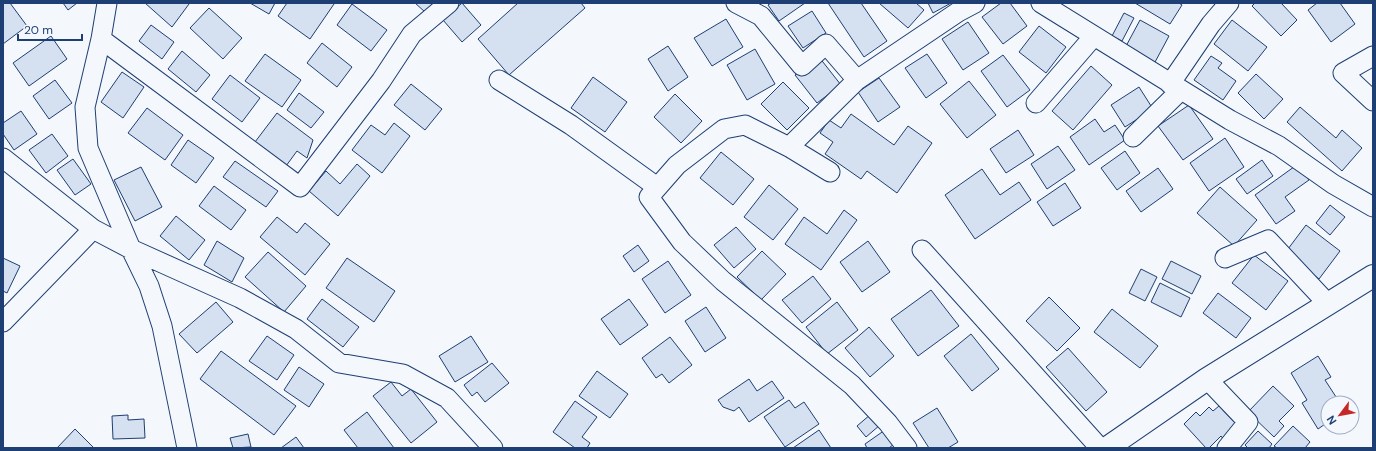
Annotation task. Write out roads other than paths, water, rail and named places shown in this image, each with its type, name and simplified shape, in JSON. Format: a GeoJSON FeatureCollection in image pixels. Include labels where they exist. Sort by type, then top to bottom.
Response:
{"type":"FeatureCollection","features":[{"type":"Feature","properties":{"kind":"street"},"geometry":{"type":"LineString","coordinates":[[107,3],[101,39],[85,107],[88,148],[130,249],[149,286],[162,326],[187,448]]}},
{"type":"Feature","properties":{"kind":"street"},"geometry":{"type":"LineString","coordinates":[[101,39],[300,187],[381,81],[412,34],[449,3]]}},
{"type":"Feature","properties":{"kind":"street"},"geometry":{"type":"LineString","coordinates":[[736,3],[761,16],[802,66],[826,44],[857,80]]}},
{"type":"Feature","properties":{"kind":"street"},"geometry":{"type":"LineString","coordinates":[[789,147],[857,80],[952,16],[975,3]]}},
{"type":"Feature","properties":{"kind":"street"},"geometry":{"type":"LineString","coordinates":[[1041,3],[1175,87],[1230,120],[1279,146],[1333,184],[1373,207]]}},
{"type":"Feature","properties":{"kind":"street"},"geometry":{"type":"LineString","coordinates":[[1133,137],[1175,87],[1211,24],[1229,3]]}},
{"type":"Feature","properties":{"kind":"street"},"geometry":{"type":"LineString","coordinates":[[1036,103],[1094,36]]}},
{"type":"Feature","properties":{"kind":"street"},"geometry":{"type":"LineString","coordinates":[[1373,56],[1343,73],[1373,101]]}},
{"type":"Feature","properties":{"kind":"street"},"geometry":{"type":"LineString","coordinates":[[499,80],[571,125],[657,188]]}},
{"type":"Feature","properties":{"kind":"street"},"geometry":{"type":"LineString","coordinates":[[830,172],[789,147],[745,125],[724,129],[677,165],[649,197],[682,242],[723,281],[852,384],[888,423],[907,448]]}},
{"type":"Feature","properties":{"kind":"street"},"geometry":{"type":"LineString","coordinates":[[3,158],[93,229],[130,249],[240,298],[296,329],[339,363],[403,374],[447,398],[493,448]]}},
{"type":"Feature","properties":{"kind":"street"},"geometry":{"type":"LineString","coordinates":[[3,322],[93,229]]}},
{"type":"Feature","properties":{"kind":"street"},"geometry":{"type":"LineString","coordinates":[[1225,258],[1268,240],[1328,304]]}},
{"type":"Feature","properties":{"kind":"street"},"geometry":{"type":"LineString","coordinates":[[922,250],[1100,448]]}},
{"type":"Feature","properties":{"kind":"street"},"geometry":{"type":"LineString","coordinates":[[1108,448],[1207,378],[1373,276]]}},
{"type":"Feature","properties":{"kind":"street"},"geometry":{"type":"LineString","coordinates":[[1207,378],[1248,422],[1227,448]]}}]}
